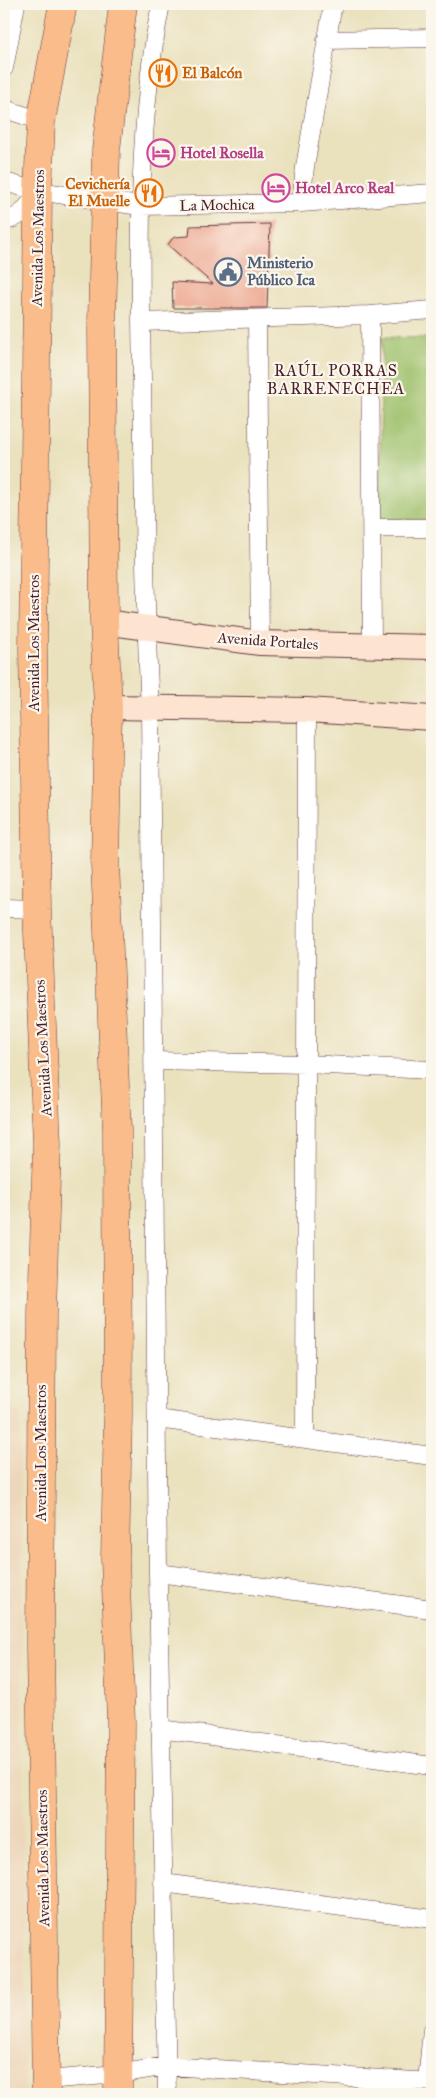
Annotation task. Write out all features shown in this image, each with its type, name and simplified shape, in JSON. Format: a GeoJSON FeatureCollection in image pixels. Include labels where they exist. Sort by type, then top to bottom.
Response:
{"type":"FeatureCollection","features":[{"type":"Feature","properties":{"kind":"highway","name":"Avenida Los Maestros"},"geometry":{"type":"LineString","coordinates":[[46,2087],[40,1634],[42,1314],[47,1144],[37,909],[33,647],[38,191],[41,121],[63,4]]}},
{"type":"Feature","properties":{"kind":"highway"},"geometry":{"type":"LineString","coordinates":[[118,2084],[120,1722],[115,1560],[118,1416],[117,1130],[105,864],[108,707],[104,622],[102,323],[104,202],[109,118],[123,4]]}},
{"type":"Feature","properties":{"kind":"street"},"geometry":{"type":"LineString","coordinates":[[4,68],[16,4]]}},
{"type":"Feature","properties":{"kind":"street"},"geometry":{"type":"LineString","coordinates":[[161,4],[147,112],[140,206],[146,628],[150,708],[156,1419],[167,2094]]}},
{"type":"Feature","properties":{"kind":"street"},"geometry":{"type":"LineString","coordinates":[[301,203],[333,4]]}},
{"type":"Feature","properties":{"kind":"street"},"geometry":{"type":"LineString","coordinates":[[326,40],[432,38]]}},
{"type":"Feature","properties":{"kind":"street"},"geometry":{"type":"LineString","coordinates":[[4,106],[8,110],[41,121]]}},
{"type":"Feature","properties":{"kind":"street","name":"La Mochica"},"geometry":{"type":"LineString","coordinates":[[4,182],[38,191],[140,206],[301,203],[432,193]]}},
{"type":"Feature","properties":{"kind":"street"},"geometry":{"type":"LineString","coordinates":[[4,221],[14,220],[24,212],[38,191]]}},
{"type":"Feature","properties":{"kind":"street"},"geometry":{"type":"LineString","coordinates":[[141,322],[370,315],[432,310]]}},
{"type":"Feature","properties":{"kind":"street"},"geometry":{"type":"LineString","coordinates":[[370,315],[372,646]]}},
{"type":"Feature","properties":{"kind":"street"},"geometry":{"type":"LineString","coordinates":[[257,319],[260,643]]}},
{"type":"Feature","properties":{"kind":"street"},"geometry":{"type":"LineString","coordinates":[[372,528],[432,528]]}},
{"type":"Feature","properties":{"kind":"street","name":"Avenida Portales"},"geometry":{"type":"LineString","coordinates":[[104,622],[260,643],[432,647]]}},
{"type":"Feature","properties":{"kind":"street"},"geometry":{"type":"LineString","coordinates":[[108,707],[308,710],[432,718]]}},
{"type":"Feature","properties":{"kind":"street"},"geometry":{"type":"LineString","coordinates":[[305,1438],[308,710]]}},
{"type":"Feature","properties":{"kind":"street"},"geometry":{"type":"LineString","coordinates":[[4,908],[37,909]]}},
{"type":"Feature","properties":{"kind":"street"},"geometry":{"type":"LineString","coordinates":[[154,1061],[306,1064],[432,1070]]}},
{"type":"Feature","properties":{"kind":"street"},"geometry":{"type":"LineString","coordinates":[[156,1419],[432,1456]]}},
{"type":"Feature","properties":{"kind":"street"},"geometry":{"type":"LineString","coordinates":[[158,1573],[432,1609]]}},
{"type":"Feature","properties":{"kind":"street"},"geometry":{"type":"LineString","coordinates":[[160,1729],[432,1766]]}},
{"type":"Feature","properties":{"kind":"street"},"geometry":{"type":"LineString","coordinates":[[163,1883],[432,1919]]}},
{"type":"Feature","properties":{"kind":"street"},"geometry":{"type":"LineString","coordinates":[[46,2087],[118,2084],[167,2066],[430,2082],[432,2030]]}},
{"type":"Feature","properties":{"kind":"shaded area"},"geometry":{"type":"Polygon","coordinates":[[[4,1404],[20,1415],[25,2094],[4,2094],[4,1404]]]}},
{"type":"Feature","properties":{"kind":"green space","name":"RAÚL PORRAS BARRENECHEA"},"geometry":{"type":"Polygon","coordinates":[[[382,337],[432,338],[432,520],[379,519],[382,337]]]}},
{"type":"Feature","properties":{"kind":"building","name":"Ministerio Público Ica"},"geometry":{"type":"Polygon","coordinates":[[[270,224],[267,308],[173,308],[172,282],[213,284],[168,245],[172,239],[189,236],[190,226],[270,224]]]}},
{"type":"Feature","properties":{"kind":"place","name":"El Balcón"},"geometry":{"type":"Point","coordinates":[163,73]}},
{"type":"Feature","properties":{"kind":"place","name":"Hotel Rosella"},"geometry":{"type":"Point","coordinates":[161,153]}},
{"type":"Feature","properties":{"kind":"place","name":"Hotel Arco Real"},"geometry":{"type":"Point","coordinates":[276,188]}},
{"type":"Feature","properties":{"kind":"place","name":"Cevichería El Muelle"},"geometry":{"type":"Point","coordinates":[149,193]}},
{"type":"Feature","properties":{"kind":"place","name":"Ministerio Público Ica"},"geometry":{"type":"Point","coordinates":[228,272]}},
{"type":"Feature","properties":{"kind":"district","name":"RAÚL PORRAS BARRENECHEA"},"geometry":{"type":"Point","coordinates":[336,379]}}]}
